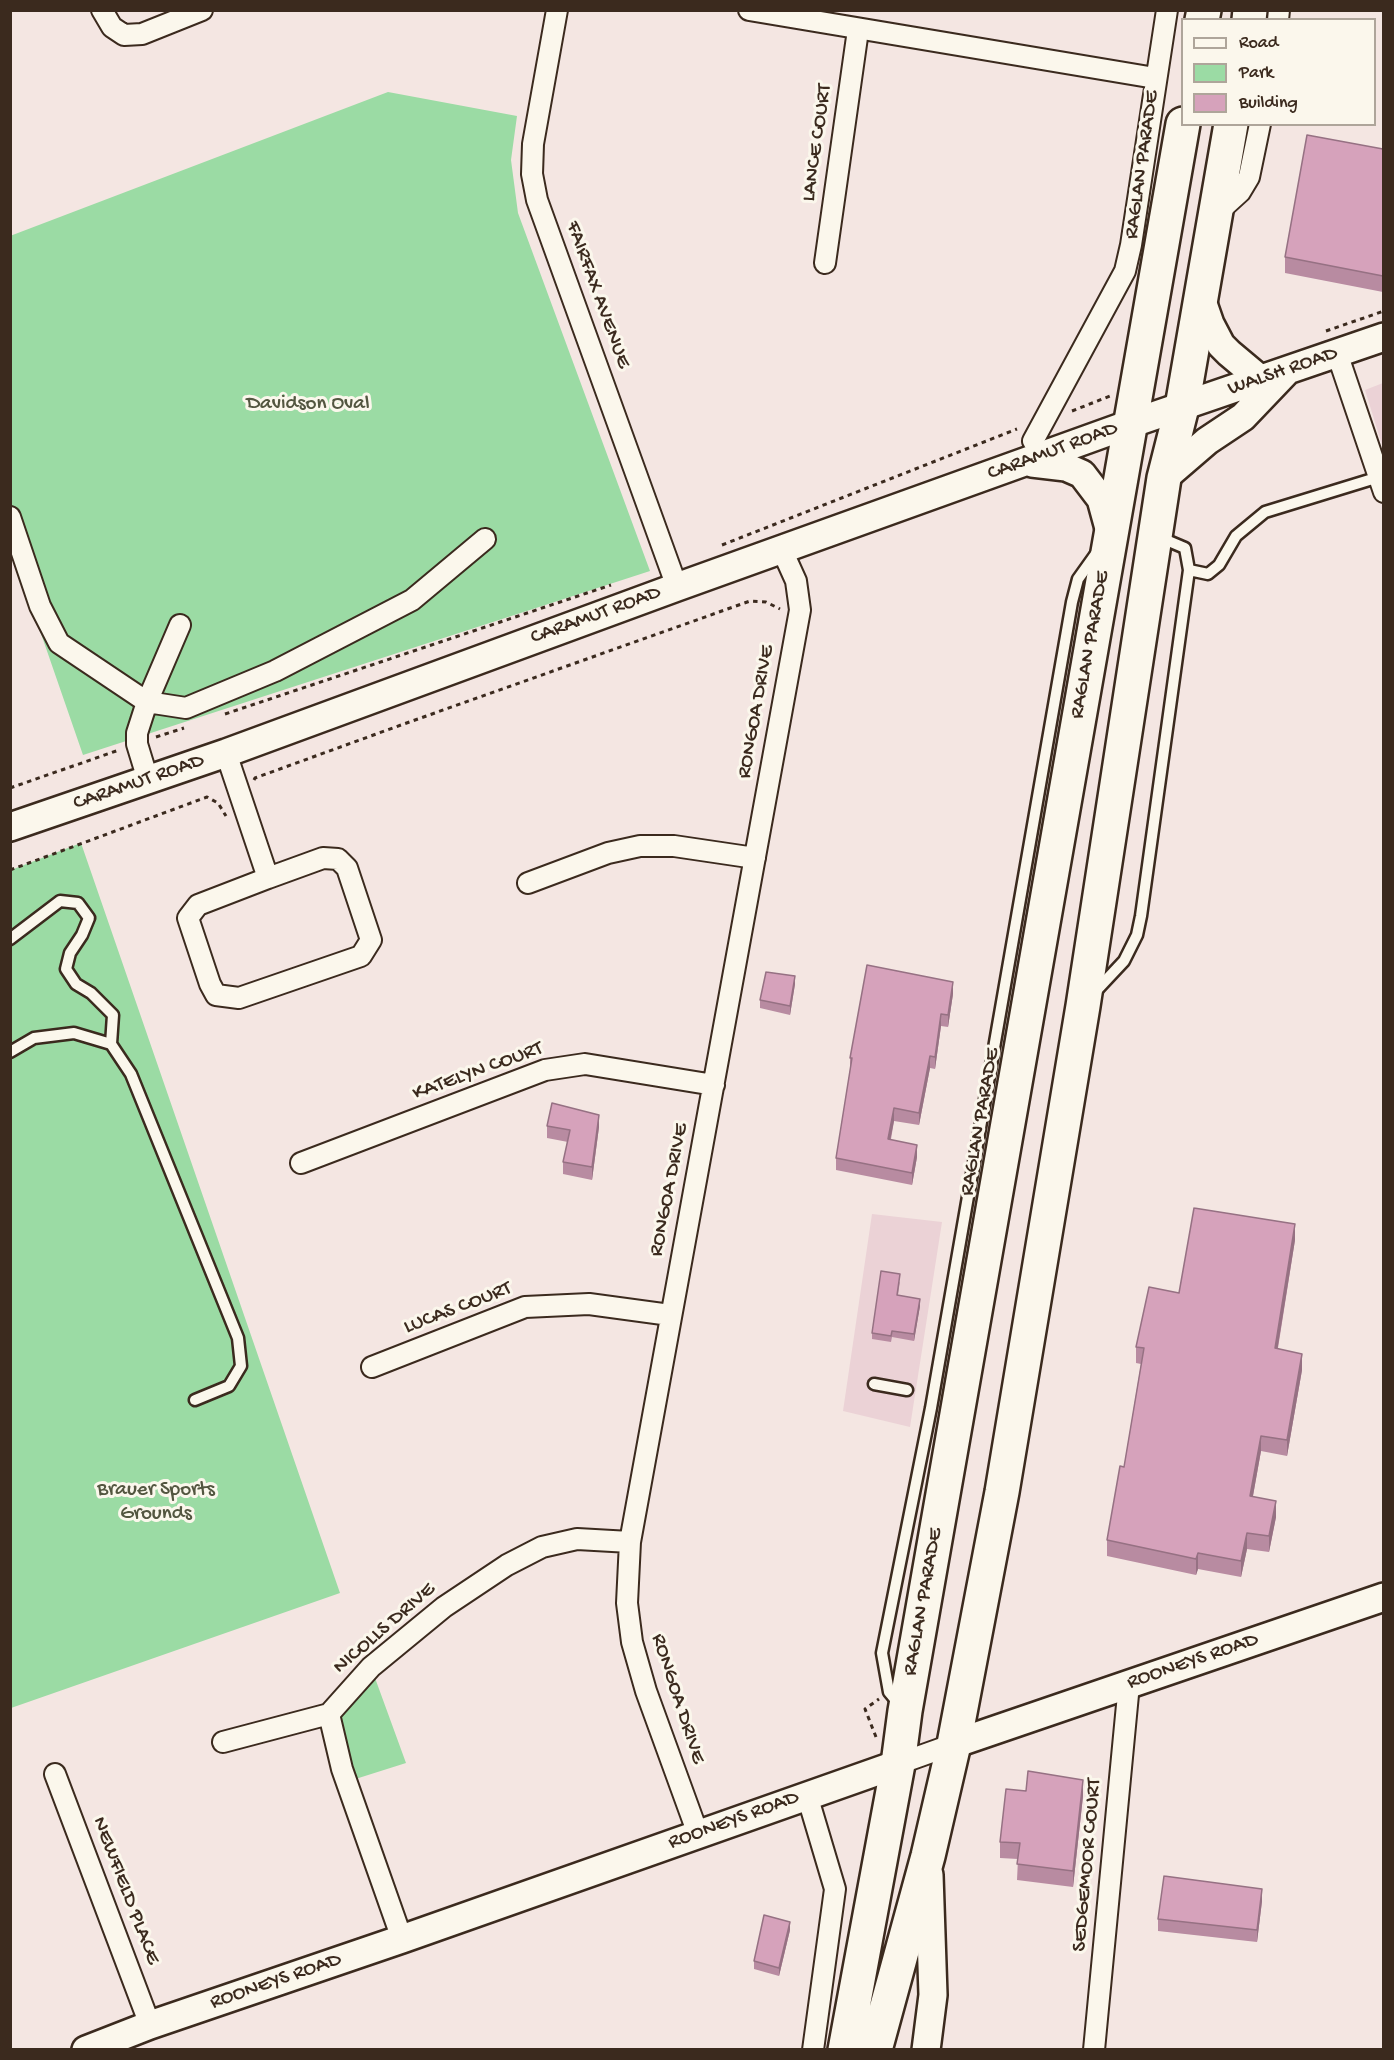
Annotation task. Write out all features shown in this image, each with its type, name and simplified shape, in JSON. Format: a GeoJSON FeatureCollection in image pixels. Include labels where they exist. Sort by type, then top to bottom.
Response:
{"type":"FeatureCollection","features":[{"type":"Feature","properties":{"kind":"highway","name":"RAGLAN PARADE"},"geometry":{"type":"LineString","coordinates":[[845,2049],[883,1769],[1130,424],[1140,272],[1182,126]]}},
{"type":"Feature","properties":{"kind":"highway"},"geometry":{"type":"LineString","coordinates":[[875,2049],[928,1856],[954,1744],[1002,1492],[1083,1006],[1164,478],[1182,407],[1231,126]]}},
{"type":"Feature","properties":{"kind":"highway"},"geometry":{"type":"LineString","coordinates":[[1140,272],[1203,289]]}},
{"type":"Feature","properties":{"kind":"street"},"geometry":{"type":"LineString","coordinates":[[102,10],[112,27],[124,35],[142,34],[202,10]]}},
{"type":"Feature","properties":{"kind":"street","name":"FAIRFAX AVENUE"},"geometry":{"type":"LineString","coordinates":[[557,10],[533,144],[532,174],[537,200],[676,587]]}},
{"type":"Feature","properties":{"kind":"street"},"geometry":{"type":"LineString","coordinates":[[749,10],[1155,78]]}},
{"type":"Feature","properties":{"kind":"street","name":"RAGLAN PARADE"},"geometry":{"type":"LineString","coordinates":[[1029,451],[1044,418],[1140,272],[1131,245],[1167,10]]}},
{"type":"Feature","properties":{"kind":"street","name":"LANCE COURT"},"geometry":{"type":"LineString","coordinates":[[825,263],[858,30]]}},
{"type":"Feature","properties":{"kind":"street"},"geometry":{"type":"LineString","coordinates":[[1216,214],[1239,192],[1249,177],[1260,126]]}},
{"type":"Feature","properties":{"kind":"street"},"geometry":{"type":"LineString","coordinates":[[1203,289],[1210,324],[1221,345],[1260,379]]}},
{"type":"Feature","properties":{"kind":"street","name":"WALSH ROAD"},"geometry":{"type":"LineString","coordinates":[[1182,407],[1383,337]]}},
{"type":"Feature","properties":{"kind":"street"},"geometry":{"type":"LineString","coordinates":[[1336,353],[1381,485]]}},
{"type":"Feature","properties":{"kind":"street"},"geometry":{"type":"LineString","coordinates":[[1164,478],[1207,441],[1243,417],[1288,370]]}},
{"type":"Feature","properties":{"kind":"street","name":"CARAMUT ROAD"},"geometry":{"type":"LineString","coordinates":[[10,827],[226,753],[782,550],[1029,451],[1130,424],[1182,407]]}},
{"type":"Feature","properties":{"kind":"street"},"geometry":{"type":"LineString","coordinates":[[1029,451],[1082,474],[1101,499],[1110,536]]}},
{"type":"Feature","properties":{"kind":"street"},"geometry":{"type":"LineString","coordinates":[[10,517],[40,606],[59,643],[147,702],[186,708],[275,671],[412,600],[485,539]]}},
{"type":"Feature","properties":{"kind":"street","name":"RONGOA DRIVE"},"geometry":{"type":"LineString","coordinates":[[698,1834],[646,1692],[632,1642],[627,1603],[630,1542],[800,610],[796,581],[782,550]]}},
{"type":"Feature","properties":{"kind":"street"},"geometry":{"type":"LineString","coordinates":[[148,780],[136,744],[137,733],[147,702],[180,625]]}},
{"type":"Feature","properties":{"kind":"street"},"geometry":{"type":"LineString","coordinates":[[226,753],[268,878]]}},
{"type":"Feature","properties":{"kind":"street"},"geometry":{"type":"LineString","coordinates":[[528,883],[608,853],[640,846],[674,846],[755,858]]}},
{"type":"Feature","properties":{"kind":"street"},"geometry":{"type":"LineString","coordinates":[[323,858],[338,859],[347,868],[371,940],[361,956],[239,999],[216,996],[188,918],[198,905],[268,878],[323,858]]}},
{"type":"Feature","properties":{"kind":"street","name":"KATELYN COURT"},"geometry":{"type":"LineString","coordinates":[[301,1163],[545,1070],[585,1064],[714,1084]]}},
{"type":"Feature","properties":{"kind":"street","name":"LUCAS COURT"},"geometry":{"type":"LineString","coordinates":[[372,1367],[525,1307],[589,1304],[670,1315]]}},
{"type":"Feature","properties":{"kind":"street","name":"NICOLLS DRIVE"},"geometry":{"type":"LineString","coordinates":[[329,1714],[367,1671],[444,1607],[507,1565],[542,1547],[577,1539],[630,1542]]}},
{"type":"Feature","properties":{"kind":"street","name":"ROONEYS ROAD"},"geometry":{"type":"LineString","coordinates":[[86,2049],[807,1795],[1383,1597]]}},
{"type":"Feature","properties":{"kind":"street","name":"SEDGEMOOR COURT"},"geometry":{"type":"LineString","coordinates":[[1094,2049],[1130,1684]]}},
{"type":"Feature","properties":{"kind":"street"},"geometry":{"type":"LineString","coordinates":[[223,1742],[329,1714],[342,1768],[402,1939]]}},
{"type":"Feature","properties":{"kind":"street","name":"NEWFIELD PLACE"},"geometry":{"type":"LineString","coordinates":[[55,1774],[150,2025]]}},
{"type":"Feature","properties":{"kind":"street"},"geometry":{"type":"LineString","coordinates":[[807,1795],[835,1889],[813,2049]]}},
{"type":"Feature","properties":{"kind":"street"},"geometry":{"type":"LineString","coordinates":[[926,2049],[933,1995],[928,1856]]}},
{"type":"Feature","properties":{"kind":"lane"},"geometry":{"type":"LineString","coordinates":[[1189,570],[1208,574],[1219,565],[1236,536],[1265,512],[1381,485]]}},
{"type":"Feature","properties":{"kind":"lane"},"geometry":{"type":"LineString","coordinates":[[1083,1006],[1124,961],[1137,936],[1139,926],[1189,570],[1185,548],[1156,536]]}},
{"type":"Feature","properties":{"kind":"lane"},"geometry":{"type":"LineString","coordinates":[[10,939],[60,901],[78,903],[89,918],[82,935],[70,953],[66,969],[76,984],[92,993],[113,1015],[111,1044],[131,1074],[238,1338],[241,1366],[229,1386],[195,1400]]}},
{"type":"Feature","properties":{"kind":"lane"},"geometry":{"type":"LineString","coordinates":[[10,1052],[34,1038],[74,1033],[111,1044]]}},
{"type":"Feature","properties":{"kind":"lane"},"geometry":{"type":"LineString","coordinates":[[874,1384],[908,1390]]}},
{"type":"Feature","properties":{"kind":"path"},"geometry":{"type":"LineString","coordinates":[[717,547],[1044,418]]}},
{"type":"Feature","properties":{"kind":"path"},"geometry":{"type":"LineString","coordinates":[[215,717],[612,585]]}},
{"type":"Feature","properties":{"kind":"path"},"geometry":{"type":"LineString","coordinates":[[10,870],[207,796],[218,803],[227,817],[254,807],[250,791],[255,778],[750,601],[766,602],[782,610]]}},
{"type":"Feature","properties":{"kind":"path"},"geometry":{"type":"LineString","coordinates":[[10,789],[192,725]]}},
{"type":"Feature","properties":{"kind":"path"},"geometry":{"type":"LineString","coordinates":[[883,1769],[876,1739],[865,1709],[897,1702]]}},
{"type":"Feature","properties":{"kind":"shaded area"},"geometry":{"type":"Polygon","coordinates":[[[1384,383],[1383,448],[1365,390],[1384,383]]]}},
{"type":"Feature","properties":{"kind":"shaded area"},"geometry":{"type":"Polygon","coordinates":[[[872,1214],[942,1222],[910,1427],[843,1411],[872,1214]]]}},
{"type":"Feature","properties":{"kind":"green space","name":"Davidson Oval"},"geometry":{"type":"Polygon","coordinates":[[[388,92],[517,116],[511,160],[518,213],[650,571],[83,755],[11,547],[10,236],[388,92]]]}},
{"type":"Feature","properties":{"kind":"green space","name":"Brauer Sports Grounds"},"geometry":{"type":"Polygon","coordinates":[[[81,843],[340,1593],[11,1708],[11,870],[81,843]]]}},
{"type":"Feature","properties":{"kind":"green space"},"geometry":{"type":"Polygon","coordinates":[[[371,1667],[406,1763],[346,1782],[329,1714],[371,1667]]]}},
{"type":"Feature","properties":{"kind":"building"},"geometry":{"type":"Polygon","coordinates":[[[1307,135],[1383,149],[1383,276],[1285,257],[1307,135]]]}},
{"type":"Feature","properties":{"kind":"building"},"geometry":{"type":"Polygon","coordinates":[[[867,965],[953,982],[948,1015],[941,1014],[935,1057],[930,1056],[919,1113],[894,1108],[888,1139],[917,1145],[912,1173],[836,1158],[852,1058],[850,1058],[867,965]]]}},
{"type":"Feature","properties":{"kind":"building"},"geometry":{"type":"Polygon","coordinates":[[[766,972],[795,976],[790,1006],[760,1000],[766,972]]]}},
{"type":"Feature","properties":{"kind":"building"},"geometry":{"type":"Polygon","coordinates":[[[552,1103],[599,1115],[592,1167],[563,1162],[570,1130],[547,1126],[552,1103]]]}},
{"type":"Feature","properties":{"kind":"building"},"geometry":{"type":"Polygon","coordinates":[[[1194,1208],[1295,1224],[1275,1348],[1302,1354],[1287,1440],[1261,1436],[1250,1496],[1276,1501],[1269,1536],[1247,1533],[1241,1561],[1198,1553],[1196,1559],[1107,1540],[1120,1466],[1124,1467],[1144,1348],[1136,1347],[1149,1287],[1179,1293],[1194,1208]]]}},
{"type":"Feature","properties":{"kind":"building"},"geometry":{"type":"Polygon","coordinates":[[[881,1271],[900,1274],[897,1295],[920,1299],[914,1334],[892,1331],[891,1336],[872,1333],[881,1271]]]}},
{"type":"Feature","properties":{"kind":"building"},"geometry":{"type":"Polygon","coordinates":[[[1028,1771],[1083,1780],[1073,1871],[1017,1864],[1020,1843],[1000,1842],[1006,1789],[1026,1791],[1028,1771]]]}},
{"type":"Feature","properties":{"kind":"building"},"geometry":{"type":"Polygon","coordinates":[[[1164,1876],[1262,1889],[1257,1930],[1158,1919],[1164,1876]]]}},
{"type":"Feature","properties":{"kind":"building"},"geometry":{"type":"Polygon","coordinates":[[[764,1915],[790,1922],[779,1968],[754,1961],[764,1915]]]}}]}
